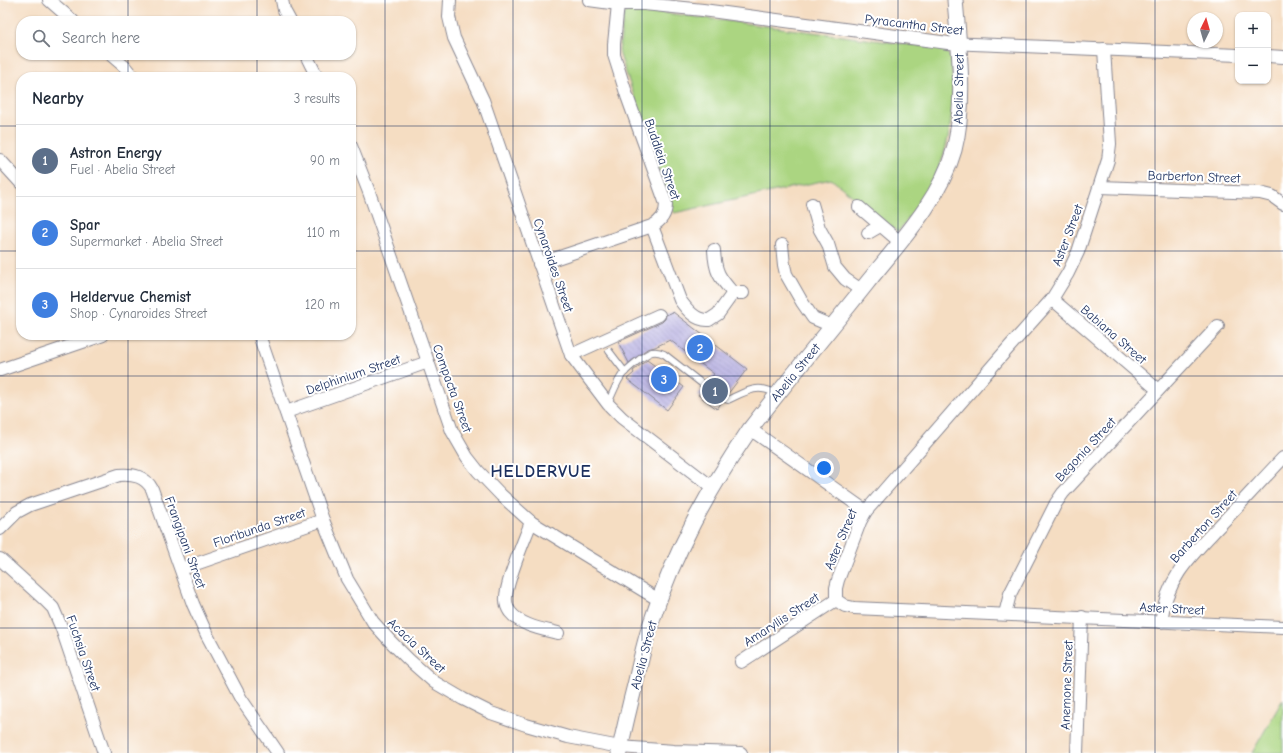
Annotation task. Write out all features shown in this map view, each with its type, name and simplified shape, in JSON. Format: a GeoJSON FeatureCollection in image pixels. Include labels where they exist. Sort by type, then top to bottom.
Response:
{"type":"FeatureCollection","features":[{"type":"Feature","properties":{"kind":"street"},"geometry":{"type":"LineString","coordinates":[[49,0],[67,16]]}},
{"type":"Feature","properties":{"kind":"street"},"geometry":{"type":"LineString","coordinates":[[282,0],[284,10],[287,16]]}},
{"type":"Feature","properties":{"kind":"street","name":"Cynaroides Street"},"geometry":{"type":"LineString","coordinates":[[450,0],[449,17],[454,38],[483,100],[571,355],[608,404],[633,427],[712,487]]}},
{"type":"Feature","properties":{"kind":"street","name":"Pyracantha Street"},"geometry":{"type":"LineString","coordinates":[[589,0],[618,4],[705,5],[959,44],[1235,55]]}},
{"type":"Feature","properties":{"kind":"street","name":"Abelia Street"},"geometry":{"type":"LineString","coordinates":[[620,750],[644,647],[659,600],[674,562],[712,487],[750,430],[777,394],[900,242],[933,199],[945,177],[954,150],[958,128],[960,98],[959,44],[955,0]]}},
{"type":"Feature","properties":{"kind":"street","name":"Buddleia Street"},"geometry":{"type":"LineString","coordinates":[[539,264],[652,226],[658,223],[664,216],[666,204],[617,66],[614,44],[618,4]]}},
{"type":"Feature","properties":{"kind":"street","name":"Aster Street"},"geometry":{"type":"LineString","coordinates":[[1104,49],[1110,144],[1108,160],[1078,252],[1068,273],[1052,299],[866,511],[860,522],[838,580],[836,600],[845,606],[854,608],[1283,627]]}},
{"type":"Feature","properties":{"kind":"street"},"geometry":{"type":"LineString","coordinates":[[1271,56],[1283,57]]}},
{"type":"Feature","properties":{"kind":"street"},"geometry":{"type":"LineString","coordinates":[[117,60],[129,72]]}},
{"type":"Feature","properties":{"kind":"street"},"geometry":{"type":"LineString","coordinates":[[308,60],[314,72]]}},
{"type":"Feature","properties":{"kind":"street","name":"Compacta Street"},"geometry":{"type":"LineString","coordinates":[[356,159],[369,192],[452,431],[467,457],[501,495],[531,522],[659,600]]}},
{"type":"Feature","properties":{"kind":"street"},"geometry":{"type":"LineString","coordinates":[[0,160],[16,178]]}},
{"type":"Feature","properties":{"kind":"street","name":"Barberton Street"},"geometry":{"type":"LineString","coordinates":[[1100,187],[1260,193],[1272,196],[1283,204]]}},
{"type":"Feature","properties":{"kind":"street"},"geometry":{"type":"LineString","coordinates":[[812,204],[819,228],[828,244],[835,267],[845,278],[861,290]]}},
{"type":"Feature","properties":{"kind":"street"},"geometry":{"type":"LineString","coordinates":[[859,207],[900,242]]}},
{"type":"Feature","properties":{"kind":"street"},"geometry":{"type":"LineString","coordinates":[[652,226],[680,300],[693,315],[705,320],[713,318],[718,314],[738,293],[720,277],[714,262],[714,250]]}},
{"type":"Feature","properties":{"kind":"street"},"geometry":{"type":"LineString","coordinates":[[868,233],[880,226]]}},
{"type":"Feature","properties":{"kind":"street"},"geometry":{"type":"LineString","coordinates":[[782,245],[786,274],[802,302],[814,318],[832,326]]}},
{"type":"Feature","properties":{"kind":"street","name":"Babiana Street"},"geometry":{"type":"LineString","coordinates":[[1052,299],[1158,390]]}},
{"type":"Feature","properties":{"kind":"street"},"geometry":{"type":"LineString","coordinates":[[571,355],[659,315]]}},
{"type":"Feature","properties":{"kind":"street","name":"Begonia Street"},"geometry":{"type":"LineString","coordinates":[[1005,614],[1010,594],[1056,503],[1066,489],[1218,326]]}},
{"type":"Feature","properties":{"kind":"street"},"geometry":{"type":"LineString","coordinates":[[0,370],[87,340]]}},
{"type":"Feature","properties":{"kind":"street","name":"Acacia Street"},"geometry":{"type":"LineString","coordinates":[[261,340],[323,520],[347,580],[373,622],[409,660],[434,682],[491,714],[568,737],[620,750],[741,753]]}},
{"type":"Feature","properties":{"kind":"street","name":"Delphinium Street"},"geometry":{"type":"LineString","coordinates":[[286,412],[428,362]]}},
{"type":"Feature","properties":{"kind":"street"},"geometry":{"type":"LineString","coordinates":[[750,430],[866,511]]}},
{"type":"Feature","properties":{"kind":"street","name":"Barberton Street"},"geometry":{"type":"LineString","coordinates":[[1161,622],[1163,606],[1167,593],[1183,566],[1283,458]]}},
{"type":"Feature","properties":{"kind":"street","name":"Frangipani Street"},"geometry":{"type":"LineString","coordinates":[[0,529],[17,512],[30,505],[119,475],[132,475],[144,479],[152,489],[193,604],[216,655],[241,698],[278,753]]}},
{"type":"Feature","properties":{"kind":"street","name":"Floribunda Street"},"geometry":{"type":"LineString","coordinates":[[181,569],[323,520]]}},
{"type":"Feature","properties":{"kind":"street"},"geometry":{"type":"LineString","coordinates":[[531,522],[508,583],[505,600],[510,612],[523,622],[558,633]]}},
{"type":"Feature","properties":{"kind":"street","name":"Fuchsia Street"},"geometry":{"type":"LineString","coordinates":[[0,559],[53,608],[62,629],[104,753]]}},
{"type":"Feature","properties":{"kind":"street","name":"Amaryllis Street"},"geometry":{"type":"LineString","coordinates":[[741,662],[836,600]]}},
{"type":"Feature","properties":{"kind":"street","name":"Anemone Street"},"geometry":{"type":"LineString","coordinates":[[1077,753],[1082,617]]}},
{"type":"Feature","properties":{"kind":"lane"},"geometry":{"type":"LineString","coordinates":[[609,351],[625,372]]}},
{"type":"Feature","properties":{"kind":"lane"},"geometry":{"type":"LineString","coordinates":[[608,404],[621,376],[649,353],[660,352],[664,354],[705,386]]}},
{"type":"Feature","properties":{"kind":"lane"},"geometry":{"type":"LineString","coordinates":[[725,399],[728,400],[758,388],[777,394]]}},
{"type":"Feature","properties":{"kind":"green space"},"geometry":{"type":"Polygon","coordinates":[[[630,9],[943,49],[951,59],[953,91],[951,122],[939,168],[933,182],[917,208],[898,232],[831,179],[674,213],[619,52],[623,18],[625,13],[630,9]]]}},
{"type":"Feature","properties":{"kind":"green space"},"geometry":{"type":"Polygon","coordinates":[[[1283,699],[1283,753],[1252,753],[1283,699]]]}},
{"type":"Feature","properties":{"kind":"building"},"geometry":{"type":"Polygon","coordinates":[[[673,312],[747,369],[727,395],[722,396],[722,402],[717,409],[698,395],[702,390],[709,388],[708,382],[714,374],[670,340],[647,349],[629,363],[618,342],[662,322],[666,315],[673,312]]]}},
{"type":"Feature","properties":{"kind":"building"},"geometry":{"type":"Polygon","coordinates":[[[647,360],[684,387],[667,410],[627,379],[634,373],[633,371],[647,360]]]}},
{"type":"Feature","properties":{"kind":"place","name":"Spar"},"geometry":{"type":"Point","coordinates":[700,348]}},
{"type":"Feature","properties":{"kind":"place","name":"Heldervue Chemist"},"geometry":{"type":"Point","coordinates":[664,379]}},
{"type":"Feature","properties":{"kind":"place","name":"Astron Energy"},"geometry":{"type":"Point","coordinates":[715,391]}},
{"type":"Feature","properties":{"kind":"district","name":"HELDERVUE"},"geometry":{"type":"Point","coordinates":[541,471]}}]}
